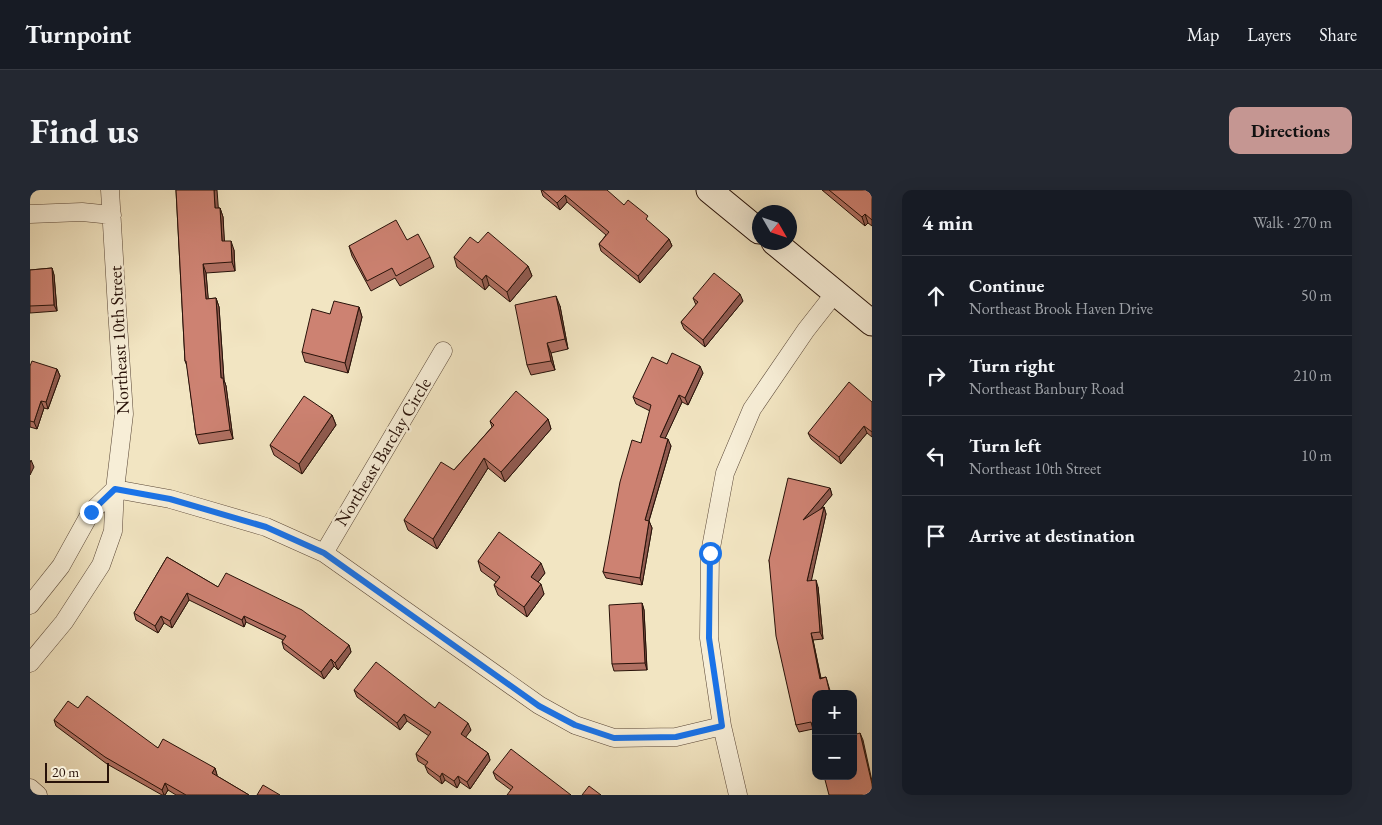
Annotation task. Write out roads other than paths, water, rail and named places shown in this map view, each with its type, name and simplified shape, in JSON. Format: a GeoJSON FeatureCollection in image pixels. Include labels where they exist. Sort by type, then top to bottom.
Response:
{"type":"FeatureCollection","features":[{"type":"Feature","properties":{"kind":"street","name":"Northeast 10th Street"},"geometry":{"type":"LineString","coordinates":[[30,663],[64,622],[101,565],[113,531],[115,489],[124,414],[110,190]]}},
{"type":"Feature","properties":{"kind":"street"},"geometry":{"type":"LineString","coordinates":[[710,190],[752,224]]}},
{"type":"Feature","properties":{"kind":"street"},"geometry":{"type":"LineString","coordinates":[[30,214],[82,212],[112,215]]}},
{"type":"Feature","properties":{"kind":"street"},"geometry":{"type":"LineString","coordinates":[[784,250],[872,322]]}},
{"type":"Feature","properties":{"kind":"street"},"geometry":{"type":"LineString","coordinates":[[738,795],[722,726],[709,638],[710,553],[725,473],[752,409],[806,330],[835,293]]}},
{"type":"Feature","properties":{"kind":"street","name":"Northeast Barclay Circle"},"geometry":{"type":"LineString","coordinates":[[324,553],[443,352]]}},
{"type":"Feature","properties":{"kind":"street"},"geometry":{"type":"LineString","coordinates":[[30,605],[61,566],[91,512],[115,489],[170,499],[266,527],[324,553],[539,706],[575,725],[614,738],[676,737],[722,726]]}},
{"type":"Feature","properties":{"kind":"street"},"geometry":{"type":"LineString","coordinates":[[30,788],[38,795]]}}]}
